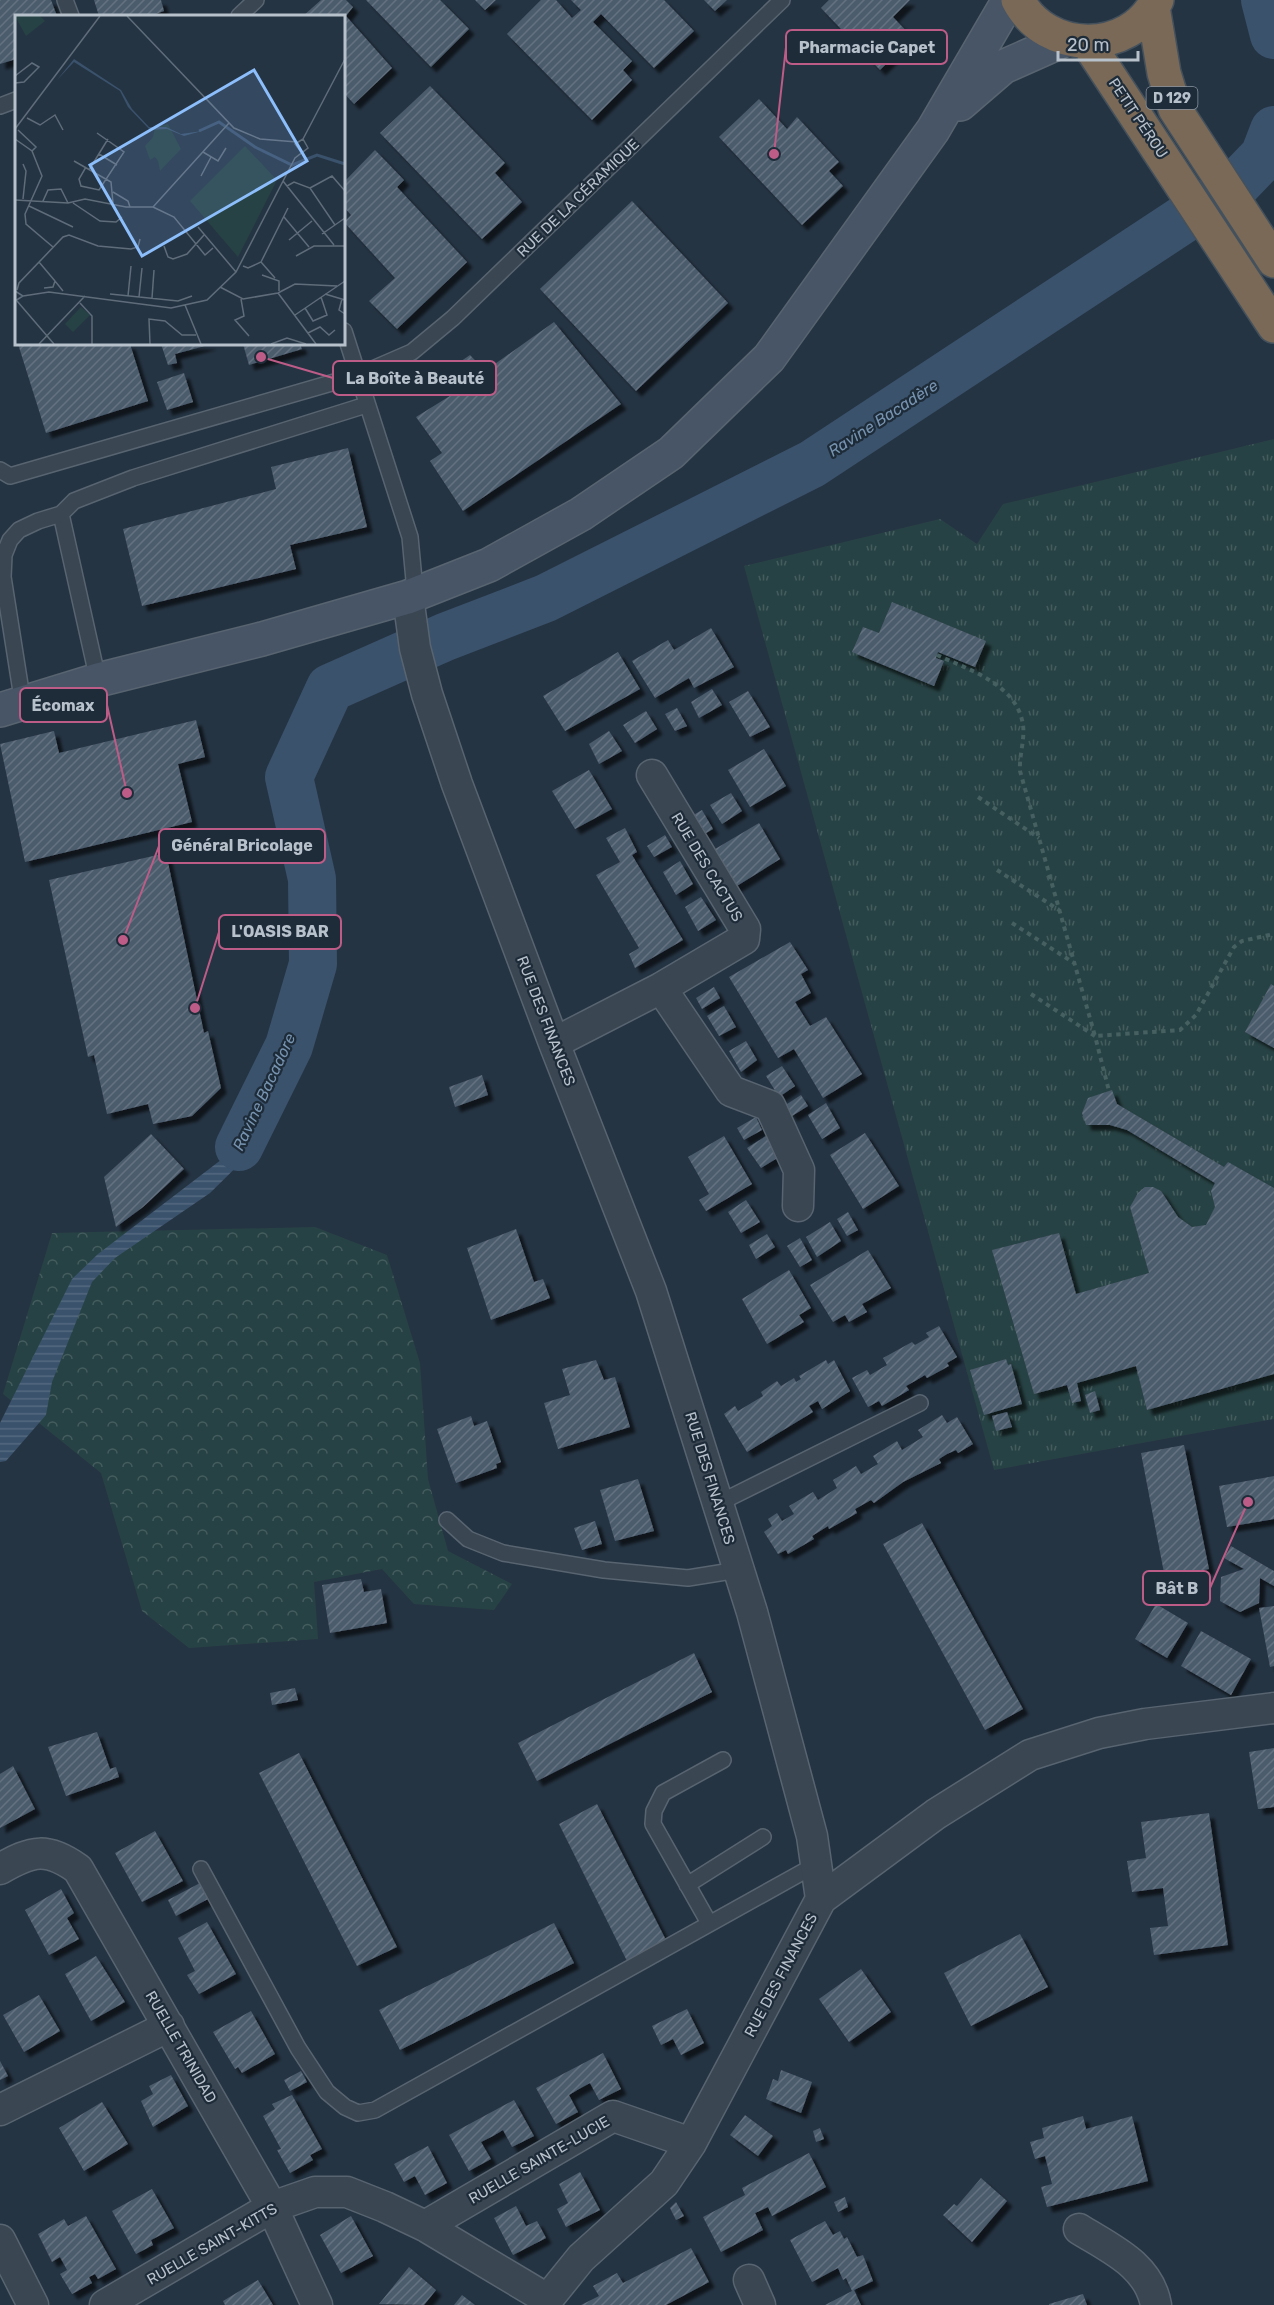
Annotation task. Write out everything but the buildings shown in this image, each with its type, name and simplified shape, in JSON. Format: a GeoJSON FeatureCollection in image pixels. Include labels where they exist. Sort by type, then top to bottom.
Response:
{"type":"FeatureCollection","features":[{"type":"Feature","properties":{"kind":"highway","name":"D 129"},"geometry":{"type":"LineString","coordinates":[[1018,0],[1034,22],[1049,32],[1076,40],[1106,40],[1125,33],[1141,21],[1155,4]]}},
{"type":"Feature","properties":{"kind":"highway","name":"D 129"},"geometry":{"type":"LineString","coordinates":[[1155,4],[1164,73],[1175,109],[1274,261]]}},
{"type":"Feature","properties":{"kind":"highway","name":"PETIT PÉROU"},"geometry":{"type":"LineString","coordinates":[[1076,40],[1189,195],[1274,326]]}},
{"type":"Feature","properties":{"kind":"street"},"geometry":{"type":"LineString","coordinates":[[12,707],[98,680],[262,639],[408,597],[489,564],[550,531],[581,514],[671,453],[769,358],[933,130],[1009,0]]}},
{"type":"Feature","properties":{"kind":"street"},"geometry":{"type":"LineString","coordinates":[[933,130],[985,80],[1003,67],[1076,40]]}},
{"type":"Feature","properties":{"kind":"street","name":"RUE DES FINANCES"},"geometry":{"type":"LineString","coordinates":[[408,597],[421,671],[457,784],[554,1043],[651,1291],[738,1570],[800,1792],[817,1864],[821,1899],[691,2142],[659,2189],[581,2258],[545,2302]]}},
{"type":"Feature","properties":{"kind":"street","name":"RUE DES CACTUS"},"geometry":{"type":"LineString","coordinates":[[554,1043],[742,942],[746,934],[652,775]]}},
{"type":"Feature","properties":{"kind":"street"},"geometry":{"type":"LineString","coordinates":[[661,987],[731,1091],[770,1106],[799,1170],[798,1206]]}},
{"type":"Feature","properties":{"kind":"street"},"geometry":{"type":"LineString","coordinates":[[821,1899],[936,1814],[1030,1755],[1099,1733],[1274,1708]]}},
{"type":"Feature","properties":{"kind":"street","name":"RUELLE TRINIDAD"},"geometry":{"type":"LineString","coordinates":[[0,1869],[20,1857],[44,1853],[60,1856],[78,1869],[272,2207],[317,2305]]}},
{"type":"Feature","properties":{"kind":"street"},"geometry":{"type":"LineString","coordinates":[[0,2110],[169,2026]]}},
{"type":"Feature","properties":{"kind":"street","name":"RUELLE SAINTE-LUCIE"},"geometry":{"type":"LineString","coordinates":[[425,2226],[613,2116],[691,2142]]}},
{"type":"Feature","properties":{"kind":"street","name":"RUELLE SAINT-KITTS"},"geometry":{"type":"LineString","coordinates":[[105,2305],[272,2207],[315,2192],[347,2192],[425,2226],[545,2302]]}},
{"type":"Feature","properties":{"kind":"street"},"geometry":{"type":"LineString","coordinates":[[1079,2229],[1138,2267],[1154,2293],[1156,2305]]}},
{"type":"Feature","properties":{"kind":"street"},"geometry":{"type":"LineString","coordinates":[[0,2240],[33,2305]]}},
{"type":"Feature","properties":{"kind":"lane"},"geometry":{"type":"LineString","coordinates":[[65,0],[71,15]]}},
{"type":"Feature","properties":{"kind":"lane"},"geometry":{"type":"LineString","coordinates":[[240,15],[256,0]]}},
{"type":"Feature","properties":{"kind":"lane","name":"RUE DE LA CÉRAMIQUE"},"geometry":{"type":"LineString","coordinates":[[0,470],[10,476],[359,375],[412,351],[453,318],[782,0]]}},
{"type":"Feature","properties":{"kind":"lane"},"geometry":{"type":"LineString","coordinates":[[0,106],[15,100]]}},
{"type":"Feature","properties":{"kind":"lane"},"geometry":{"type":"LineString","coordinates":[[345,334],[412,547],[414,580],[408,597]]}},
{"type":"Feature","properties":{"kind":"lane"},"geometry":{"type":"LineString","coordinates":[[12,707],[3,576],[4,555],[10,540],[19,530],[61,514],[74,501],[133,478],[366,405]]}},
{"type":"Feature","properties":{"kind":"lane"},"geometry":{"type":"LineString","coordinates":[[61,514],[98,680]]}},
{"type":"Feature","properties":{"kind":"lane"},"geometry":{"type":"LineString","coordinates":[[717,1504],[920,1403]]}},
{"type":"Feature","properties":{"kind":"lane"},"geometry":{"type":"LineString","coordinates":[[447,1520],[468,1539],[503,1553],[604,1570],[688,1578],[738,1570]]}},
{"type":"Feature","properties":{"kind":"lane"},"geometry":{"type":"LineString","coordinates":[[709,1923],[653,1824],[654,1811],[663,1793],[723,1760]]}},
{"type":"Feature","properties":{"kind":"lane"},"geometry":{"type":"LineString","coordinates":[[687,1885],[762,1838]]}},
{"type":"Feature","properties":{"kind":"lane"},"geometry":{"type":"LineString","coordinates":[[201,1869],[298,2048],[327,2092],[345,2107],[358,2113],[375,2110],[817,1864]]}},
{"type":"Feature","properties":{"kind":"path"},"geometry":{"type":"LineString","coordinates":[[937,655],[997,683],[1020,713],[1023,728],[1020,771],[1109,1091]]}},
{"type":"Feature","properties":{"kind":"path"},"geometry":{"type":"LineString","coordinates":[[978,797],[1039,838]]}},
{"type":"Feature","properties":{"kind":"path"},"geometry":{"type":"LineString","coordinates":[[997,870],[1059,910]]}},
{"type":"Feature","properties":{"kind":"path"},"geometry":{"type":"LineString","coordinates":[[1012,923],[1074,963]]}},
{"type":"Feature","properties":{"kind":"path"},"geometry":{"type":"LineString","coordinates":[[1031,994],[1095,1036],[1180,1030],[1196,1015],[1234,947],[1242,941],[1274,934]]}},
{"type":"Feature","properties":{"kind":"green space"},"geometry":{"type":"Polygon","coordinates":[[[1274,439],[1274,1419],[994,1470],[744,566],[940,519],[977,544],[1003,504],[1274,439]]]}},
{"type":"Feature","properties":{"kind":"green space"},"geometry":{"type":"Polygon","coordinates":[[[315,1227],[387,1255],[420,1363],[428,1479],[448,1551],[512,1584],[494,1610],[414,1604],[382,1569],[314,1582],[318,1639],[189,1648],[142,1611],[101,1473],[3,1394],[52,1233],[315,1227]]]}},
{"type":"Feature","properties":{"kind":"water"},"geometry":{"type":"Polygon","coordinates":[[[323,926],[323,981],[314,1037],[293,1090],[269,1135],[210,1193],[115,1258],[92,1282],[52,1382],[46,1415],[6,1461],[0,1462],[0,1423],[72,1279],[98,1254],[230,1153],[268,1089],[289,1046],[309,956],[303,929],[323,926]]]}},
{"type":"Feature","properties":{"kind":"waterway","name":"Ravine Bacadère"},"geometry":{"type":"LineString","coordinates":[[1265,0],[1274,35]]}},
{"type":"Feature","properties":{"kind":"waterway","name":"Ravine Bacadère"},"geometry":{"type":"LineString","coordinates":[[239,1147],[289,1046],[313,964],[312,879],[289,777],[330,688],[445,637],[546,598],[812,464],[1237,184],[1264,156],[1274,130]]}},
{"type":"Feature","properties":{"kind":"place","name":"Pharmacie Capet"},"geometry":{"type":"Point","coordinates":[774,154]}},
{"type":"Feature","properties":{"kind":"place","name":"La Boîte à Beauté"},"geometry":{"type":"Point","coordinates":[261,357]}},
{"type":"Feature","properties":{"kind":"place","name":"Écomax"},"geometry":{"type":"Point","coordinates":[127,793]}},
{"type":"Feature","properties":{"kind":"place","name":"Général Bricolage"},"geometry":{"type":"Point","coordinates":[123,940]}},
{"type":"Feature","properties":{"kind":"place","name":"L'OASIS BAR"},"geometry":{"type":"Point","coordinates":[195,1008]}},
{"type":"Feature","properties":{"kind":"place","name":"Bât B"},"geometry":{"type":"Point","coordinates":[1248,1502]}},
{"type":"Feature","properties":{"kind":"water label","name":"Ravine Bacadore"},"geometry":{"type":"Point","coordinates":[264,1092]}}]}
